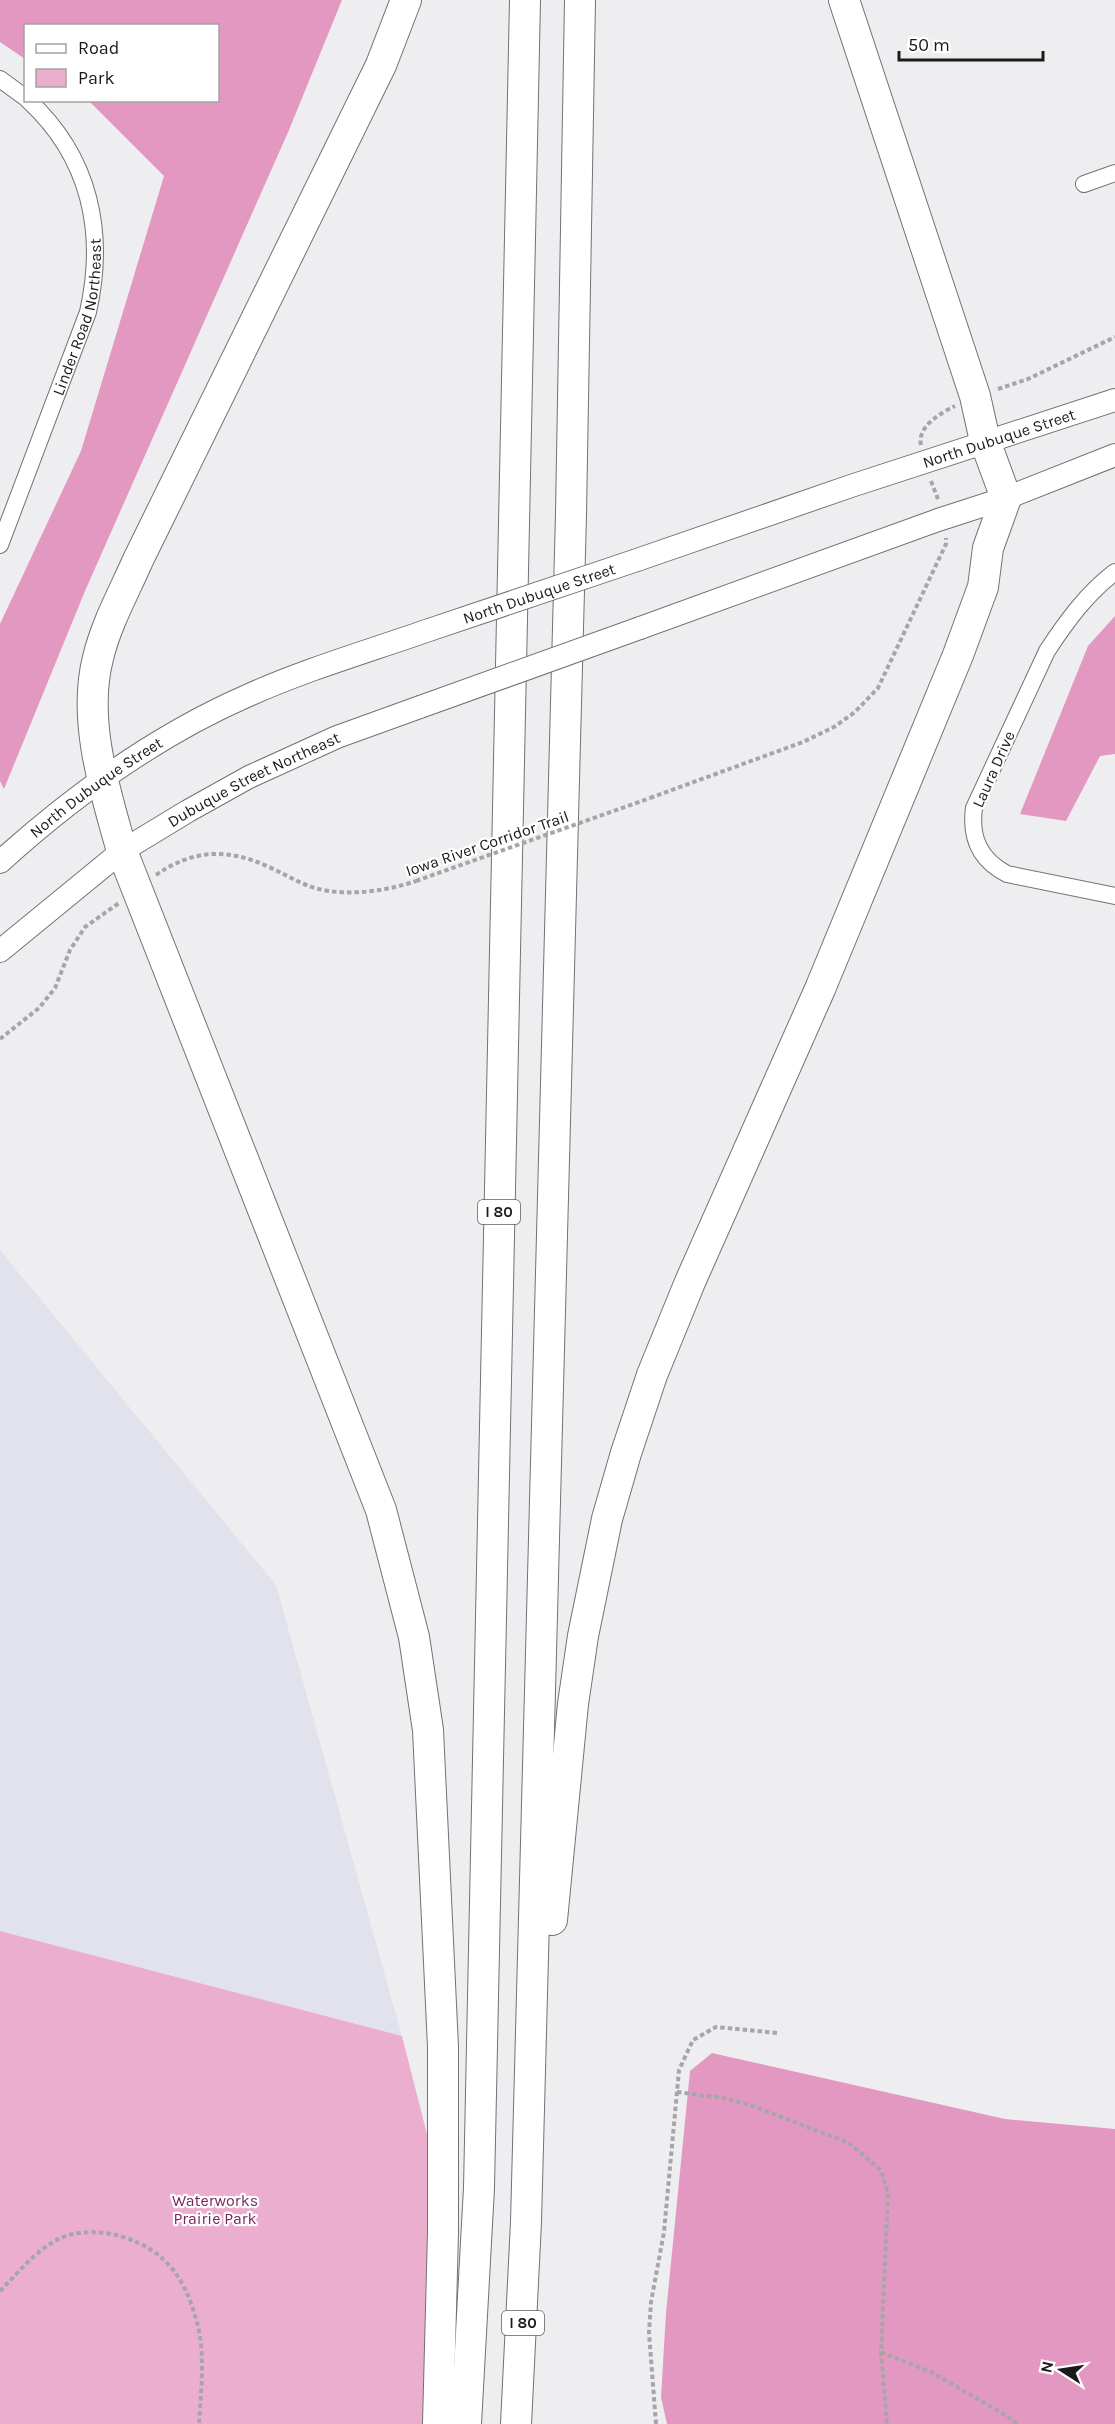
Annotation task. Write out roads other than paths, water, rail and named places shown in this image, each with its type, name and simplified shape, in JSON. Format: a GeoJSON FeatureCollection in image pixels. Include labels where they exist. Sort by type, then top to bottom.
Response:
{"type":"FeatureCollection","features":[{"type":"Feature","properties":{"kind":"highway"},"geometry":{"type":"LineString","coordinates":[[406,0],[381,65],[143,549],[106,631],[92,694],[102,779],[122,851],[381,1510],[414,1637],[428,1730],[443,2047],[443,2232],[438,2424]]}},
{"type":"Feature","properties":{"kind":"highway","name":"I 80"},"geometry":{"type":"LineString","coordinates":[[466,2424],[479,2188],[525,0]]}},
{"type":"Feature","properties":{"kind":"highway","name":"I 80"},"geometry":{"type":"LineString","coordinates":[[516,2424],[526,2222],[571,514],[580,0]]}},
{"type":"Feature","properties":{"kind":"highway"},"geometry":{"type":"LineString","coordinates":[[526,2222],[548,1958],[573,1704],[590,1599],[607,1519],[652,1375],[690,1282],[820,989],[958,655],[983,587],[988,548],[1006,498],[985,441],[975,396],[844,0]]}},
{"type":"Feature","properties":{"kind":"main road","name":"North Dubuque Street"},"geometry":{"type":"LineString","coordinates":[[0,862],[56,813],[102,779],[194,722],[248,695],[304,672],[985,441],[1115,400]]}},
{"type":"Feature","properties":{"kind":"main road"},"geometry":{"type":"LineString","coordinates":[[1006,498],[1115,455]]}},
{"type":"Feature","properties":{"kind":"main road","name":"Dubuque Street Northeast"},"geometry":{"type":"LineString","coordinates":[[0,951],[122,851],[249,777],[337,737],[938,520],[1006,498]]}},
{"type":"Feature","properties":{"kind":"street","name":"Linder Road Northeast"},"geometry":{"type":"LineString","coordinates":[[0,79],[24,97]]}},
{"type":"Feature","properties":{"kind":"street","name":"Linder Road Northeast"},"geometry":{"type":"LineString","coordinates":[[0,544],[88,312],[95,284],[97,248],[94,219],[87,191],[73,158],[58,133],[30,102]]}},
{"type":"Feature","properties":{"kind":"street"},"geometry":{"type":"LineString","coordinates":[[1084,184],[1115,173]]}},
{"type":"Feature","properties":{"kind":"street","name":"Laura Drive"},"geometry":{"type":"LineString","coordinates":[[1115,572],[1085,599],[1047,651],[974,808],[972,824],[975,841],[982,855],[995,867],[1008,874],[1115,896]]}},
{"type":"Feature","properties":{"kind":"park label","name":"Waterworks Prairie Park"},"geometry":{"type":"Point","coordinates":[215,2209]}}]}
